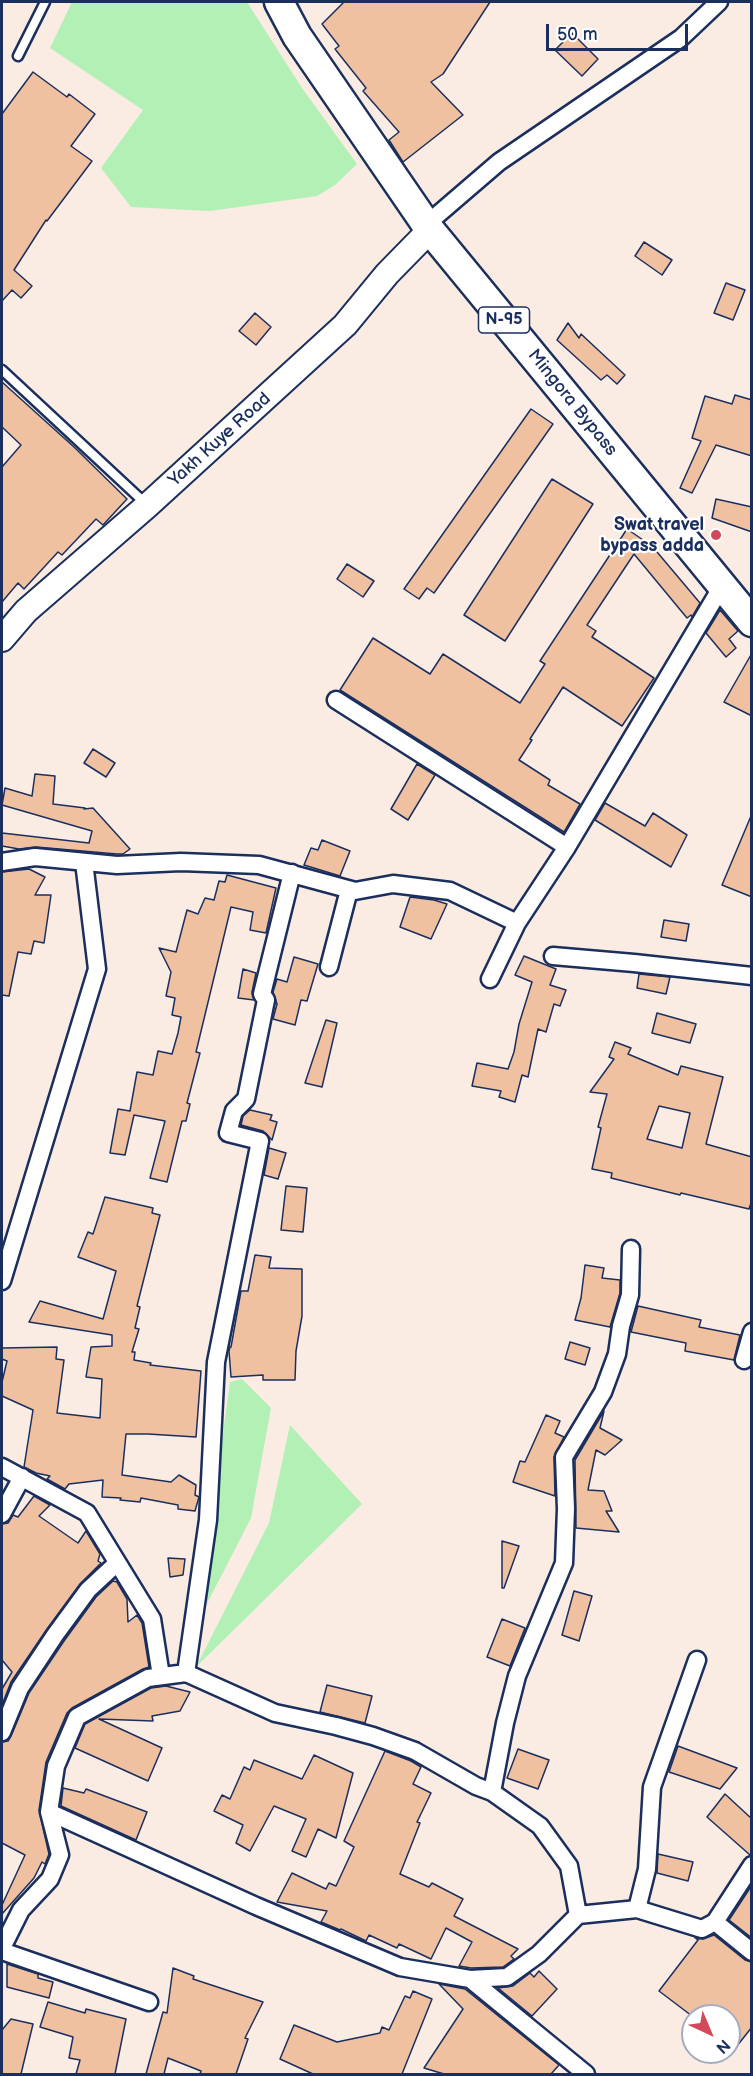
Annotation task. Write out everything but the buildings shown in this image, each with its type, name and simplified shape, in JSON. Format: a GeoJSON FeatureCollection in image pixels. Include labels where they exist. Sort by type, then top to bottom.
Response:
{"type":"FeatureCollection","features":[{"type":"Feature","properties":{"kind":"highway","name":"Mingora Bypass"},"geometry":{"type":"LineString","coordinates":[[279,2],[297,36],[430,230],[752,622]]}},
{"type":"Feature","properties":{"kind":"main road","name":"Yakh Kuye Road"},"geometry":{"type":"LineString","coordinates":[[2,639],[26,611],[148,505],[345,325],[387,274],[430,230]]}},
{"type":"Feature","properties":{"kind":"street"},"geometry":{"type":"LineString","coordinates":[[430,230],[435,217],[499,162],[681,38],[719,2]]}},
{"type":"Feature","properties":{"kind":"street"},"geometry":{"type":"LineString","coordinates":[[490,979],[517,923],[567,847],[722,586]]}},
{"type":"Feature","properties":{"kind":"street"},"geometry":{"type":"LineString","coordinates":[[336,700],[567,847]]}},
{"type":"Feature","properties":{"kind":"street"},"geometry":{"type":"LineString","coordinates":[[2,862],[35,857],[117,865],[181,862],[259,865],[355,891],[393,885],[450,891],[517,923]]}},
{"type":"Feature","properties":{"kind":"street"},"geometry":{"type":"LineString","coordinates":[[2,1281],[97,969],[84,862]]}},
{"type":"Feature","properties":{"kind":"street"},"geometry":{"type":"LineString","coordinates":[[186,1673],[208,1520],[216,1362],[260,1141],[228,1133],[234,1111],[246,1100],[266,1000],[262,993],[292,873]]}},
{"type":"Feature","properties":{"kind":"street"},"geometry":{"type":"LineString","coordinates":[[328,967],[349,890]]}},
{"type":"Feature","properties":{"kind":"street"},"geometry":{"type":"LineString","coordinates":[[553,956],[752,976]]}},
{"type":"Feature","properties":{"kind":"street"},"geometry":{"type":"LineString","coordinates":[[492,1792],[505,1723],[517,1676],[564,1563],[566,1509],[564,1457],[603,1392],[617,1354],[621,1326],[630,1295],[631,1249]]}},
{"type":"Feature","properties":{"kind":"street"},"geometry":{"type":"LineString","coordinates":[[744,1360],[752,1332]]}},
{"type":"Feature","properties":{"kind":"street"},"geometry":{"type":"LineString","coordinates":[[2,1467],[87,1513],[152,1619],[161,1676]]}},
{"type":"Feature","properties":{"kind":"street"},"geometry":{"type":"LineString","coordinates":[[2,1514],[22,1477]]}},
{"type":"Feature","properties":{"kind":"street"},"geometry":{"type":"LineString","coordinates":[[2,1732],[20,1688],[55,1635],[88,1590],[117,1563]]}},
{"type":"Feature","properties":{"kind":"street"},"geometry":{"type":"LineString","coordinates":[[637,1909],[647,1869],[652,1787],[697,1660]]}},
{"type":"Feature","properties":{"kind":"street"},"geometry":{"type":"LineString","coordinates":[[149,2002],[2,1949],[21,1910],[50,1879],[60,1855],[49,1812],[56,1766],[77,1717],[148,1678],[186,1673],[275,1713],[373,1736],[415,1751],[476,1786],[492,1792],[540,1826],[569,1866],[578,1915]]}},
{"type":"Feature","properties":{"kind":"street"},"geometry":{"type":"LineString","coordinates":[[49,1812],[256,1906],[400,1967],[470,1979],[507,1977],[539,1954],[578,1915],[637,1909],[702,1929],[715,1922],[752,1865]]}},
{"type":"Feature","properties":{"kind":"street"},"geometry":{"type":"LineString","coordinates":[[715,1922],[752,1952]]}},
{"type":"Feature","properties":{"kind":"street"},"geometry":{"type":"LineString","coordinates":[[470,1979],[586,2074]]}},
{"type":"Feature","properties":{"kind":"lane"},"geometry":{"type":"LineString","coordinates":[[18,56],[45,2]]}},
{"type":"Feature","properties":{"kind":"lane"},"geometry":{"type":"LineString","coordinates":[[2,370],[148,505]]}},
{"type":"Feature","properties":{"kind":"green space"},"geometry":{"type":"Polygon","coordinates":[[[72,2],[247,2],[302,88],[357,164],[335,185],[317,196],[210,211],[131,207],[101,168],[143,110],[50,48],[72,2]]]}},
{"type":"Feature","properties":{"kind":"green space"},"geometry":{"type":"Polygon","coordinates":[[[242,1379],[271,1408],[251,1518],[197,1623],[230,1382],[242,1379]]]}},
{"type":"Feature","properties":{"kind":"green space"},"geometry":{"type":"Polygon","coordinates":[[[290,1425],[362,1504],[196,1667],[269,1523],[290,1425]]]}},
{"type":"Feature","properties":{"kind":"place","name":"Swat travel bypass adda"},"geometry":{"type":"Point","coordinates":[716,535]}}]}
